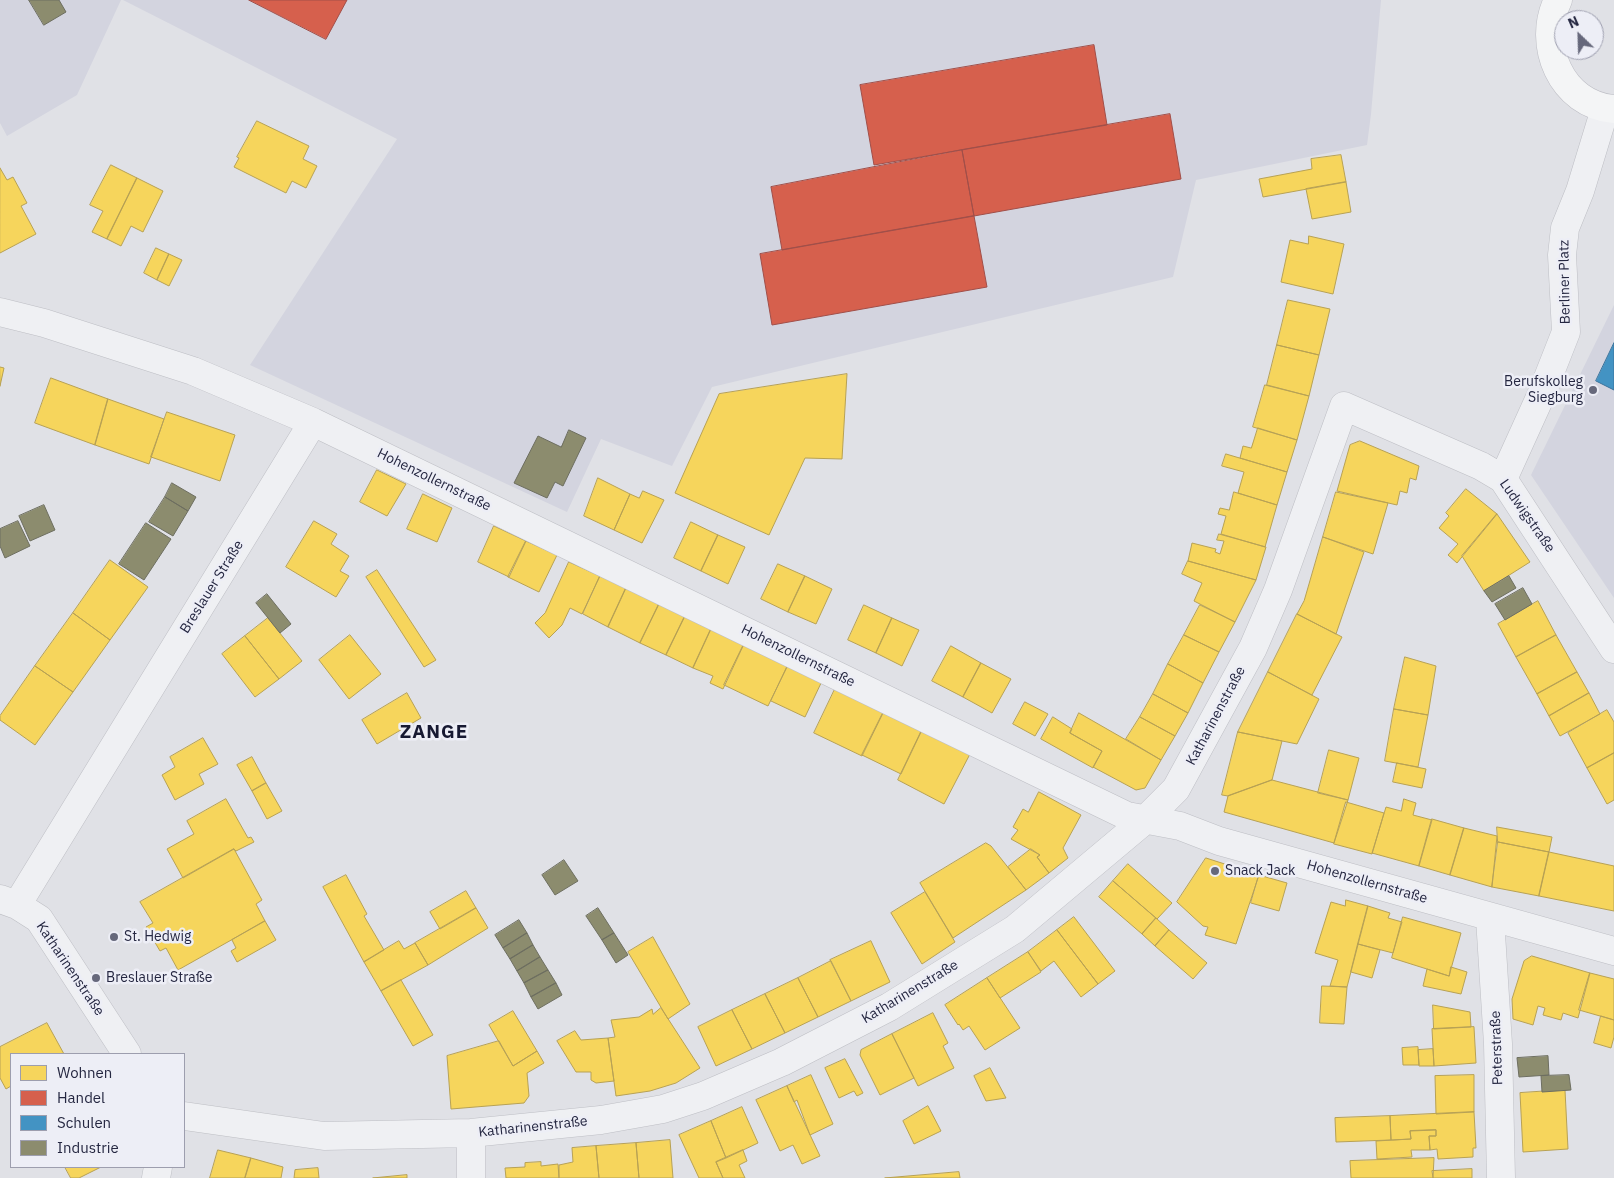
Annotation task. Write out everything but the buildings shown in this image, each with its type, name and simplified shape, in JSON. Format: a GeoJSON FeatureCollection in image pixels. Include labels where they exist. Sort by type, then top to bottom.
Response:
{"type":"FeatureCollection","features":[{"type":"Feature","properties":{"kind":"main road"},"geometry":{"type":"LineString","coordinates":[[1558,0],[1552,13],[1548,37],[1553,61],[1565,82],[1583,98],[1610,109]]}},
{"type":"Feature","properties":{"kind":"street","name":"Berliner Platz"},"geometry":{"type":"LineString","coordinates":[[1503,479],[1542,393],[1566,332],[1562,255],[1565,228],[1610,109]]}},
{"type":"Feature","properties":{"kind":"street","name":"Hohenzollernstraße"},"geometry":{"type":"LineString","coordinates":[[0,312],[193,371],[314,422],[1127,816],[1180,826],[1219,841],[1614,952]]}},
{"type":"Feature","properties":{"kind":"street","name":"Ludwigstraße"},"geometry":{"type":"LineString","coordinates":[[1344,406],[1481,466],[1503,479],[1614,648]]}},
{"type":"Feature","properties":{"kind":"street","name":"Katharinenstraße"},"geometry":{"type":"LineString","coordinates":[[185,1116],[324,1136],[471,1133],[601,1120],[663,1109],[703,1096],[782,1062],[889,1007],[1015,929],[1145,820],[1176,789],[1253,648],[1282,581],[1344,406]]}},
{"type":"Feature","properties":{"kind":"street","name":"Breslauer Straße"},"geometry":{"type":"LineString","coordinates":[[8,902],[314,422]]}},
{"type":"Feature","properties":{"kind":"street","name":"Katharinenstraße"},"geometry":{"type":"LineString","coordinates":[[8,902],[39,919],[125,1053]]}},
{"type":"Feature","properties":{"kind":"street","name":"Peterstraße"},"geometry":{"type":"LineString","coordinates":[[1490,918],[1498,1044],[1501,1178]]}},
{"type":"Feature","properties":{"kind":"street"},"geometry":{"type":"LineString","coordinates":[[471,1133],[472,1178]]}},
{"type":"Feature","properties":{"kind":"shaded area"},"geometry":{"type":"Polygon","coordinates":[[[0,0],[121,0],[77,95],[7,136],[0,123],[0,0]]]}},
{"type":"Feature","properties":{"kind":"shaded area"},"geometry":{"type":"Polygon","coordinates":[[[123,0],[1381,0],[1367,145],[1196,180],[1173,277],[712,387],[672,466],[601,439],[567,512],[250,365],[397,139],[123,0]]]}},
{"type":"Feature","properties":{"kind":"shaded area","name":"Berufskolleg Siegburg"},"geometry":{"type":"Polygon","coordinates":[[[1614,305],[1614,598],[1531,475],[1614,305]]]}},
{"type":"Feature","properties":{"kind":"place","name":"Berufskolleg Siegburg"},"geometry":{"type":"Point","coordinates":[1593,390]}},
{"type":"Feature","properties":{"kind":"place","name":"Snack Jack"},"geometry":{"type":"Point","coordinates":[1215,871]}},
{"type":"Feature","properties":{"kind":"place","name":"St. Hedwig"},"geometry":{"type":"Point","coordinates":[114,937]}},
{"type":"Feature","properties":{"kind":"place","name":"Breslauer Straße"},"geometry":{"type":"Point","coordinates":[96,978]}},
{"type":"Feature","properties":{"kind":"district","name":"ZANGE"},"geometry":{"type":"Point","coordinates":[434,733]}}]}
